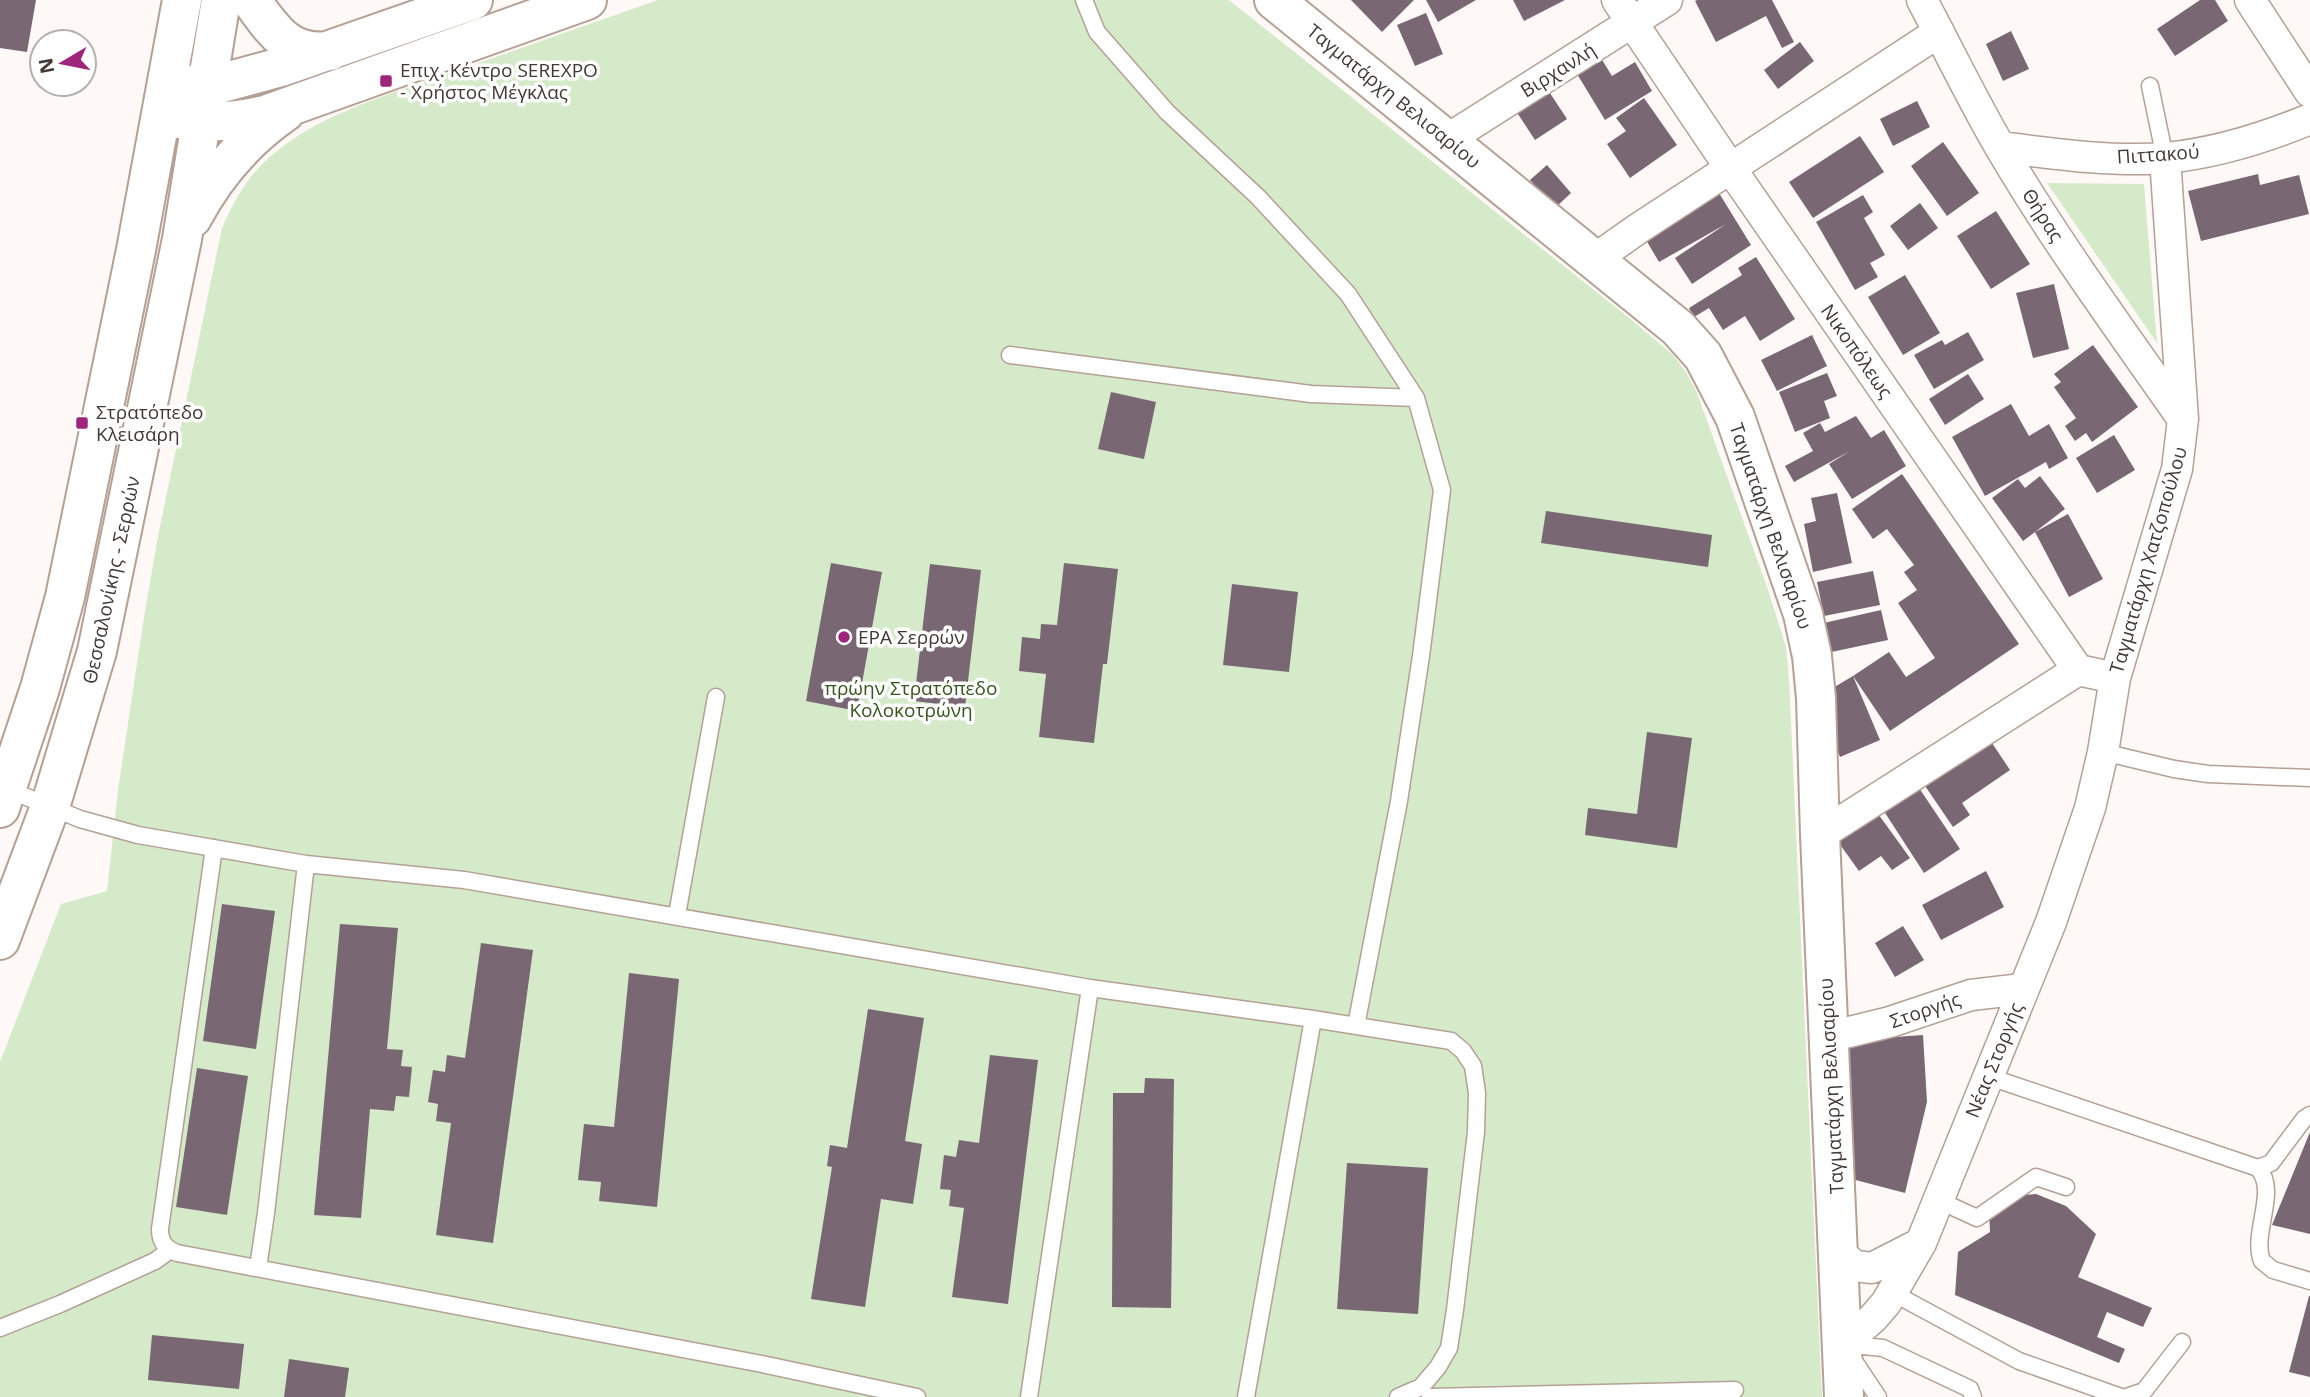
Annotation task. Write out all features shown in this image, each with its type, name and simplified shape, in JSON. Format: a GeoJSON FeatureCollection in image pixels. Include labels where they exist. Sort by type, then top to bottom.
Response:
{"type":"FeatureCollection","features":[{"type":"Feature","properties":{"kind":"main road"},"geometry":{"type":"LineString","coordinates":[[3,799],[40,688],[65,597],[107,394],[182,0]]}},
{"type":"Feature","properties":{"kind":"main road","name":"Θεσσαλονίκης - Σερρών"},"geometry":{"type":"LineString","coordinates":[[0,940],[50,807],[97,651],[182,239],[221,0]]}},
{"type":"Feature","properties":{"kind":"main road"},"geometry":{"type":"LineString","coordinates":[[251,0],[274,30],[291,46],[319,52],[330,51]]}},
{"type":"Feature","properties":{"kind":"main road"},"geometry":{"type":"LineString","coordinates":[[204,104],[330,51],[473,0]]}},
{"type":"Feature","properties":{"kind":"main road"},"geometry":{"type":"LineString","coordinates":[[164,100],[204,104],[259,117],[587,0]]}},
{"type":"Feature","properties":{"kind":"main road","name":"Ταγματάρχη Βελισαρίου"},"geometry":{"type":"LineString","coordinates":[[1274,0],[1665,316],[1691,341],[1714,374],[1735,416],[1809,635],[1816,698],[1844,1397]]}},
{"type":"Feature","properties":{"kind":"main road"},"geometry":{"type":"LineString","coordinates":[[182,239],[200,203],[222,171],[254,136],[294,105]]}},
{"type":"Feature","properties":{"kind":"street","name":"Βιρχανλή"},"geometry":{"type":"LineString","coordinates":[[1448,139],[1625,12],[1667,0]]}},
{"type":"Feature","properties":{"kind":"street","name":"Θήρας"},"geometry":{"type":"LineString","coordinates":[[1922,0],[2000,147],[2070,255],[2183,419]]}},
{"type":"Feature","properties":{"kind":"street"},"geometry":{"type":"LineString","coordinates":[[2250,0],[2310,92]]}},
{"type":"Feature","properties":{"kind":"street","name":"Νικοπόλεως"},"geometry":{"type":"LineString","coordinates":[[1625,12],[2078,670]]}},
{"type":"Feature","properties":{"kind":"street"},"geometry":{"type":"LineString","coordinates":[[1595,259],[1939,32]]}},
{"type":"Feature","properties":{"kind":"street","name":"Πιττακού"},"geometry":{"type":"LineString","coordinates":[[2000,147],[2093,157],[2165,158],[2248,142],[2310,119]]}},
{"type":"Feature","properties":{"kind":"street","name":"Ταγματάρχη Χατζοπούλου"},"geometry":{"type":"LineString","coordinates":[[2103,752],[2115,678],[2177,469],[2183,419],[2165,158]]}},
{"type":"Feature","properties":{"kind":"street"},"geometry":{"type":"LineString","coordinates":[[2078,670],[2115,678]]}},
{"type":"Feature","properties":{"kind":"street","name":"Ταγματάρχη Χατζοπούλου"},"geometry":{"type":"LineString","coordinates":[[1820,835],[2078,670]]}},
{"type":"Feature","properties":{"kind":"street","name":"Νέας Στοργής"},"geometry":{"type":"LineString","coordinates":[[1843,1344],[1873,1318],[1893,1293],[1921,1243],[2051,922],[2093,799],[2103,752]]}},
{"type":"Feature","properties":{"kind":"street","name":"Στοργής"},"geometry":{"type":"LineString","coordinates":[[1829,1037],[1881,1025],[1971,995],[2022,989]]}},
{"type":"Feature","properties":{"kind":"street"},"geometry":{"type":"LineString","coordinates":[[1838,1236],[1842,1255],[1856,1266],[1872,1268],[1921,1243]]}},
{"type":"Feature","properties":{"kind":"lane"},"geometry":{"type":"LineString","coordinates":[[1084,0],[1097,33],[1167,112],[1258,197],[1348,294],[1416,398],[1442,490],[1421,656],[1395,823],[1356,1026]]}},
{"type":"Feature","properties":{"kind":"lane"},"geometry":{"type":"LineString","coordinates":[[2150,86],[2165,158]]}},
{"type":"Feature","properties":{"kind":"lane"},"geometry":{"type":"LineString","coordinates":[[1010,355],[1311,394],[1416,398]]}},
{"type":"Feature","properties":{"kind":"lane"},"geometry":{"type":"LineString","coordinates":[[677,915],[716,696]]}},
{"type":"Feature","properties":{"kind":"lane"},"geometry":{"type":"LineString","coordinates":[[2103,752],[2208,774],[2310,778]]}},
{"type":"Feature","properties":{"kind":"lane"},"geometry":{"type":"LineString","coordinates":[[3,799],[50,807],[80,819],[138,835],[306,864],[464,880],[1090,988],[1451,1041],[1463,1051],[1473,1066],[1477,1093],[1476,1132],[1449,1348],[1438,1367],[1421,1387],[1398,1397]]}},
{"type":"Feature","properties":{"kind":"lane"},"geometry":{"type":"LineString","coordinates":[[214,848],[160,1229],[163,1245],[177,1253],[762,1364],[916,1397]]}},
{"type":"Feature","properties":{"kind":"lane"},"geometry":{"type":"LineString","coordinates":[[258,1268],[267,1213],[306,864]]}},
{"type":"Feature","properties":{"kind":"lane"},"geometry":{"type":"LineString","coordinates":[[1029,1397],[1090,988]]}},
{"type":"Feature","properties":{"kind":"lane"},"geometry":{"type":"LineString","coordinates":[[1246,1397],[1313,1019]]}},
{"type":"Feature","properties":{"kind":"lane"},"geometry":{"type":"LineString","coordinates":[[1987,1076],[2258,1168],[2266,1180],[2259,1247],[2262,1261],[2273,1270],[2310,1281]]}},
{"type":"Feature","properties":{"kind":"lane"},"geometry":{"type":"LineString","coordinates":[[2258,1168],[2271,1163],[2304,1119],[2310,1115]]}},
{"type":"Feature","properties":{"kind":"lane"},"geometry":{"type":"LineString","coordinates":[[1938,1200],[1977,1218],[2036,1177],[2066,1187]]}},
{"type":"Feature","properties":{"kind":"lane"},"geometry":{"type":"LineString","coordinates":[[0,1328],[155,1261],[170,1250]]}},
{"type":"Feature","properties":{"kind":"lane"},"geometry":{"type":"LineString","coordinates":[[1893,1293],[2019,1361],[2124,1397],[2144,1391],[2182,1342]]}},
{"type":"Feature","properties":{"kind":"lane"},"geometry":{"type":"LineString","coordinates":[[1843,1344],[1878,1397]]}},
{"type":"Feature","properties":{"kind":"lane"},"geometry":{"type":"LineString","coordinates":[[1843,1344],[1883,1348],[1970,1389],[1973,1397]]}},
{"type":"Feature","properties":{"kind":"lane"},"geometry":{"type":"LineString","coordinates":[[1430,1397],[1735,1390]]}},
{"type":"Feature","properties":{"kind":"green space","name":"πρώην Στρατόπεδο Κολοκοτρώνη"},"geometry":{"type":"Polygon","coordinates":[[[658,0],[1229,0],[1673,355],[1697,393],[1786,647],[1822,1397],[0,1397],[0,1062],[61,904],[107,891],[118,790],[158,536],[222,228],[227,217],[238,196],[267,159],[315,126],[377,98],[658,0]]]}},
{"type":"Feature","properties":{"kind":"green space"},"geometry":{"type":"Polygon","coordinates":[[[2047,183],[2144,184],[2157,343],[2047,183]]]}},
{"type":"Feature","properties":{"kind":"building"},"geometry":{"type":"Polygon","coordinates":[[[0,0],[36,0],[31,28],[28,28],[27,52],[0,48],[0,0]]]}},
{"type":"Feature","properties":{"kind":"building"},"geometry":{"type":"Polygon","coordinates":[[[1351,0],[1414,0],[1382,32],[1351,0]]]}},
{"type":"Feature","properties":{"kind":"building"},"geometry":{"type":"Polygon","coordinates":[[[1426,0],[1476,0],[1438,22],[1426,0]]]}},
{"type":"Feature","properties":{"kind":"building"},"geometry":{"type":"Polygon","coordinates":[[[1513,0],[1565,0],[1524,21],[1513,0]]]}},
{"type":"Feature","properties":{"kind":"building"},"geometry":{"type":"Polygon","coordinates":[[[1772,0],[1794,42],[1782,48],[1766,16],[1716,42],[1695,1],[1772,0]]]}},
{"type":"Feature","properties":{"kind":"building"},"geometry":{"type":"Polygon","coordinates":[[[2200,0],[2215,0],[2228,21],[2175,56],[2157,29],[2200,0]]]}},
{"type":"Feature","properties":{"kind":"building"},"geometry":{"type":"Polygon","coordinates":[[[1426,13],[1443,54],[1415,66],[1397,25],[1426,13]]]}},
{"type":"Feature","properties":{"kind":"building"},"geometry":{"type":"Polygon","coordinates":[[[2011,31],[2029,69],[2003,81],[1986,44],[2011,31]]]}},
{"type":"Feature","properties":{"kind":"building"},"geometry":{"type":"Polygon","coordinates":[[[1800,42],[1814,61],[1778,89],[1764,70],[1800,42]]]}},
{"type":"Feature","properties":{"kind":"building"},"geometry":{"type":"Polygon","coordinates":[[[1599,55],[1612,76],[1635,62],[1652,91],[1605,120],[1574,69],[1599,55]]]}},
{"type":"Feature","properties":{"kind":"building"},"geometry":{"type":"Polygon","coordinates":[[[1546,87],[1567,119],[1535,140],[1514,108],[1546,87]]]}},
{"type":"Feature","properties":{"kind":"building"},"geometry":{"type":"Polygon","coordinates":[[[1644,98],[1677,145],[1630,178],[1607,144],[1626,131],[1616,118],[1644,98]]]}},
{"type":"Feature","properties":{"kind":"building"},"geometry":{"type":"Polygon","coordinates":[[[1917,101],[1930,127],[1893,146],[1880,119],[1917,101]]]}},
{"type":"Feature","properties":{"kind":"building"},"geometry":{"type":"Polygon","coordinates":[[[1860,136],[1884,172],[1813,218],[1789,182],[1860,136]]]}},
{"type":"Feature","properties":{"kind":"building"},"geometry":{"type":"Polygon","coordinates":[[[1943,142],[1979,193],[1947,216],[1911,166],[1943,142]]]}},
{"type":"Feature","properties":{"kind":"building"},"geometry":{"type":"Polygon","coordinates":[[[1547,165],[1571,193],[1555,208],[1530,180],[1547,165]]]}},
{"type":"Feature","properties":{"kind":"building"},"geometry":{"type":"Polygon","coordinates":[[[2258,174],[2260,185],[2299,175],[2309,214],[2201,241],[2188,191],[2258,174]]]}},
{"type":"Feature","properties":{"kind":"building"},"geometry":{"type":"Polygon","coordinates":[[[1714,185],[1751,245],[1692,284],[1675,258],[1726,224],[1659,262],[1639,228],[1714,185]]]}},
{"type":"Feature","properties":{"kind":"building"},"geometry":{"type":"Polygon","coordinates":[[[1863,195],[1873,212],[1864,218],[1885,255],[1870,263],[1878,277],[1855,290],[1816,222],[1863,195]]]}},
{"type":"Feature","properties":{"kind":"building"},"geometry":{"type":"Polygon","coordinates":[[[1920,203],[1938,228],[1908,250],[1890,226],[1920,203]]]}},
{"type":"Feature","properties":{"kind":"building"},"geometry":{"type":"Polygon","coordinates":[[[1996,211],[2030,264],[1991,289],[1957,236],[1996,211]]]}},
{"type":"Feature","properties":{"kind":"building"},"geometry":{"type":"Polygon","coordinates":[[[1756,257],[1795,319],[1760,341],[1745,316],[1723,330],[1709,308],[1694,317],[1689,308],[1742,275],[1738,268],[1756,257]]]}},
{"type":"Feature","properties":{"kind":"building"},"geometry":{"type":"Polygon","coordinates":[[[1905,275],[1940,333],[1903,355],[1868,297],[1905,275]]]}},
{"type":"Feature","properties":{"kind":"building"},"geometry":{"type":"Polygon","coordinates":[[[2054,284],[2069,349],[2033,358],[2016,293],[2054,284]]]}},
{"type":"Feature","properties":{"kind":"building"},"geometry":{"type":"Polygon","coordinates":[[[1968,332],[1984,360],[1934,389],[1914,355],[1942,340],[1945,345],[1968,332]]]}},
{"type":"Feature","properties":{"kind":"building"},"geometry":{"type":"Polygon","coordinates":[[[1812,335],[1827,366],[1777,391],[1761,360],[1812,335]]]}},
{"type":"Feature","properties":{"kind":"building"},"geometry":{"type":"Polygon","coordinates":[[[2093,345],[2138,407],[2092,442],[2086,433],[2075,441],[2065,426],[2076,418],[2054,387],[2061,382],[2054,374],[2093,345]]]}},
{"type":"Feature","properties":{"kind":"building"},"geometry":{"type":"Polygon","coordinates":[[[1827,373],[1837,396],[1824,401],[1830,418],[1795,432],[1779,392],[1827,373]]]}},
{"type":"Feature","properties":{"kind":"building"},"geometry":{"type":"Polygon","coordinates":[[[1968,374],[1984,399],[1945,425],[1929,399],[1968,374]]]}},
{"type":"Feature","properties":{"kind":"building"},"geometry":{"type":"Polygon","coordinates":[[[1111,392],[1156,402],[1144,459],[1098,449],[1111,392]]]}},
{"type":"Feature","properties":{"kind":"building"},"geometry":{"type":"Polygon","coordinates":[[[2011,404],[2029,436],[2049,424],[2068,458],[2049,469],[2046,462],[1985,496],[1952,437],[2011,404]]]}},
{"type":"Feature","properties":{"kind":"building"},"geometry":{"type":"Polygon","coordinates":[[[1856,416],[1871,438],[1884,430],[1906,466],[1852,499],[1829,464],[1850,451],[1794,482],[1785,466],[1813,451],[1803,433],[1820,423],[1825,432],[1856,416]]]}},
{"type":"Feature","properties":{"kind":"building"},"geometry":{"type":"Polygon","coordinates":[[[2114,435],[2135,470],[2097,493],[2076,458],[2114,435]]]}},
{"type":"Feature","properties":{"kind":"building"},"geometry":{"type":"Polygon","coordinates":[[[1902,474],[2019,644],[1890,731],[1853,676],[1889,652],[1906,677],[1935,658],[1898,603],[1917,590],[1904,572],[1914,565],[1887,529],[1873,539],[1852,509],[1902,474]]]}},
{"type":"Feature","properties":{"kind":"building"},"geometry":{"type":"Polygon","coordinates":[[[2040,476],[2065,509],[2023,541],[1992,498],[2018,479],[2025,488],[2040,476]]]}},
{"type":"Feature","properties":{"kind":"building"},"geometry":{"type":"Polygon","coordinates":[[[1837,493],[1852,563],[1813,572],[1804,524],[1816,521],[1811,498],[1837,493]]]}},
{"type":"Feature","properties":{"kind":"building"},"geometry":{"type":"Polygon","coordinates":[[[1546,511],[1712,535],[1708,567],[1541,543],[1546,511]]]}},
{"type":"Feature","properties":{"kind":"building"},"geometry":{"type":"Polygon","coordinates":[[[2068,514],[2103,579],[2069,597],[2035,532],[2068,514]]]}},
{"type":"Feature","properties":{"kind":"building","name":"ΕΡΑ Σερρών"},"geometry":{"type":"Polygon","coordinates":[[[831,563],[882,572],[857,711],[806,701],[831,563]]]}},
{"type":"Feature","properties":{"kind":"building"},"geometry":{"type":"Polygon","coordinates":[[[1064,563],[1118,569],[1094,743],[1039,737],[1046,674],[1019,671],[1022,637],[1040,639],[1041,624],[1057,625],[1064,563]]]}},
{"type":"Feature","properties":{"kind":"building"},"geometry":{"type":"Polygon","coordinates":[[[930,564],[981,570],[965,707],[914,701],[930,564]]]}},
{"type":"Feature","properties":{"kind":"building"},"geometry":{"type":"Polygon","coordinates":[[[1873,571],[1880,605],[1824,616],[1817,582],[1873,571]]]}},
{"type":"Feature","properties":{"kind":"building"},"geometry":{"type":"Polygon","coordinates":[[[1232,584],[1298,592],[1289,672],[1223,665],[1232,584]]]}},
{"type":"Feature","properties":{"kind":"building"},"geometry":{"type":"Polygon","coordinates":[[[1881,610],[1888,640],[1822,654],[1815,625],[1881,610]]]}},
{"type":"Feature","properties":{"kind":"building"},"geometry":{"type":"Polygon","coordinates":[[[1853,676],[1880,740],[1840,757],[1816,698],[1853,676]]]}},
{"type":"Feature","properties":{"kind":"building"},"geometry":{"type":"Polygon","coordinates":[[[1647,732],[1692,738],[1677,848],[1585,835],[1588,808],[1637,814],[1647,732]]]}},
{"type":"Feature","properties":{"kind":"building"},"geometry":{"type":"Polygon","coordinates":[[[1986,734],[2010,770],[1962,803],[1970,815],[1953,827],[1921,780],[1986,734]]]}},
{"type":"Feature","properties":{"kind":"building"},"geometry":{"type":"Polygon","coordinates":[[[1913,779],[1960,849],[1924,873],[1878,802],[1913,779]]]}},
{"type":"Feature","properties":{"kind":"building"},"geometry":{"type":"Polygon","coordinates":[[[1876,811],[1910,858],[1892,870],[1881,856],[1859,871],[1836,839],[1876,811]]]}},
{"type":"Feature","properties":{"kind":"building"},"geometry":{"type":"Polygon","coordinates":[[[1986,871],[2004,907],[1941,940],[1922,905],[1986,871]]]}},
{"type":"Feature","properties":{"kind":"building"},"geometry":{"type":"Polygon","coordinates":[[[222,904],[275,911],[256,1049],[203,1041],[222,904]]]}},
{"type":"Feature","properties":{"kind":"building"},"geometry":{"type":"Polygon","coordinates":[[[340,924],[398,928],[387,1049],[403,1050],[401,1066],[412,1067],[409,1097],[396,1096],[394,1111],[370,1109],[361,1218],[314,1215],[340,924]]]}},
{"type":"Feature","properties":{"kind":"building"},"geometry":{"type":"Polygon","coordinates":[[[1903,926],[1924,960],[1895,977],[1875,943],[1903,926]]]}},
{"type":"Feature","properties":{"kind":"building"},"geometry":{"type":"Polygon","coordinates":[[[481,943],[533,950],[493,1243],[436,1235],[451,1123],[436,1121],[438,1104],[428,1102],[433,1070],[445,1072],[447,1055],[465,1058],[481,943]]]}},
{"type":"Feature","properties":{"kind":"building"},"geometry":{"type":"Polygon","coordinates":[[[629,973],[679,979],[657,1207],[599,1201],[601,1182],[578,1180],[584,1124],[614,1127],[629,973]]]}},
{"type":"Feature","properties":{"kind":"building"},"geometry":{"type":"Polygon","coordinates":[[[868,1009],[924,1018],[905,1141],[922,1144],[913,1204],[881,1199],[865,1307],[811,1299],[832,1167],[827,1166],[830,1145],[847,1148],[868,1009]]]}},
{"type":"Feature","properties":{"kind":"building"},"geometry":{"type":"Polygon","coordinates":[[[1923,1035],[1927,1102],[1905,1193],[1848,1178],[1839,1041],[1923,1035]]]}},
{"type":"Feature","properties":{"kind":"building"},"geometry":{"type":"Polygon","coordinates":[[[990,1055],[1038,1060],[1008,1304],[952,1297],[964,1208],[949,1206],[951,1190],[940,1189],[944,1155],[956,1157],[959,1140],[979,1143],[990,1055]]]}},
{"type":"Feature","properties":{"kind":"building"},"geometry":{"type":"Polygon","coordinates":[[[197,1068],[248,1076],[227,1215],[176,1207],[197,1068]]]}},
{"type":"Feature","properties":{"kind":"building"},"geometry":{"type":"Polygon","coordinates":[[[1145,1078],[1174,1079],[1171,1308],[1112,1307],[1113,1093],[1144,1093],[1145,1078]]]}},
{"type":"Feature","properties":{"kind":"building"},"geometry":{"type":"Polygon","coordinates":[[[2310,1132],[2310,1234],[2272,1225],[2310,1132]]]}},
{"type":"Feature","properties":{"kind":"building"},"geometry":{"type":"Polygon","coordinates":[[[1347,1163],[1428,1168],[1418,1314],[1337,1309],[1347,1163]]]}},
{"type":"Feature","properties":{"kind":"building"},"geometry":{"type":"Polygon","coordinates":[[[2036,1194],[2066,1206],[2096,1234],[2078,1277],[2152,1308],[2143,1327],[2107,1312],[2097,1337],[2125,1349],[2119,1363],[1955,1295],[1958,1252],[1990,1232],[1989,1209],[2007,1196],[2036,1194]]]}},
{"type":"Feature","properties":{"kind":"building"},"geometry":{"type":"Polygon","coordinates":[[[2310,1296],[2310,1377],[2289,1372],[2310,1296]]]}},
{"type":"Feature","properties":{"kind":"building"},"geometry":{"type":"Polygon","coordinates":[[[152,1335],[244,1344],[239,1389],[148,1380],[152,1335]]]}},
{"type":"Feature","properties":{"kind":"building"},"geometry":{"type":"Polygon","coordinates":[[[289,1359],[349,1368],[345,1397],[284,1397],[289,1359]]]}},
{"type":"Feature","properties":{"kind":"place","name":"Επιχ. Κέντρο SEREXPO - Χρήστος Μέγκλας"},"geometry":{"type":"Point","coordinates":[386,81]}},
{"type":"Feature","properties":{"kind":"place","name":"Στρατόπεδο Κλεισάρη"},"geometry":{"type":"Point","coordinates":[82,423]}},
{"type":"Feature","properties":{"kind":"place","name":"ΕΡΑ Σερρών"},"geometry":{"type":"Point","coordinates":[844,637]}}]}
